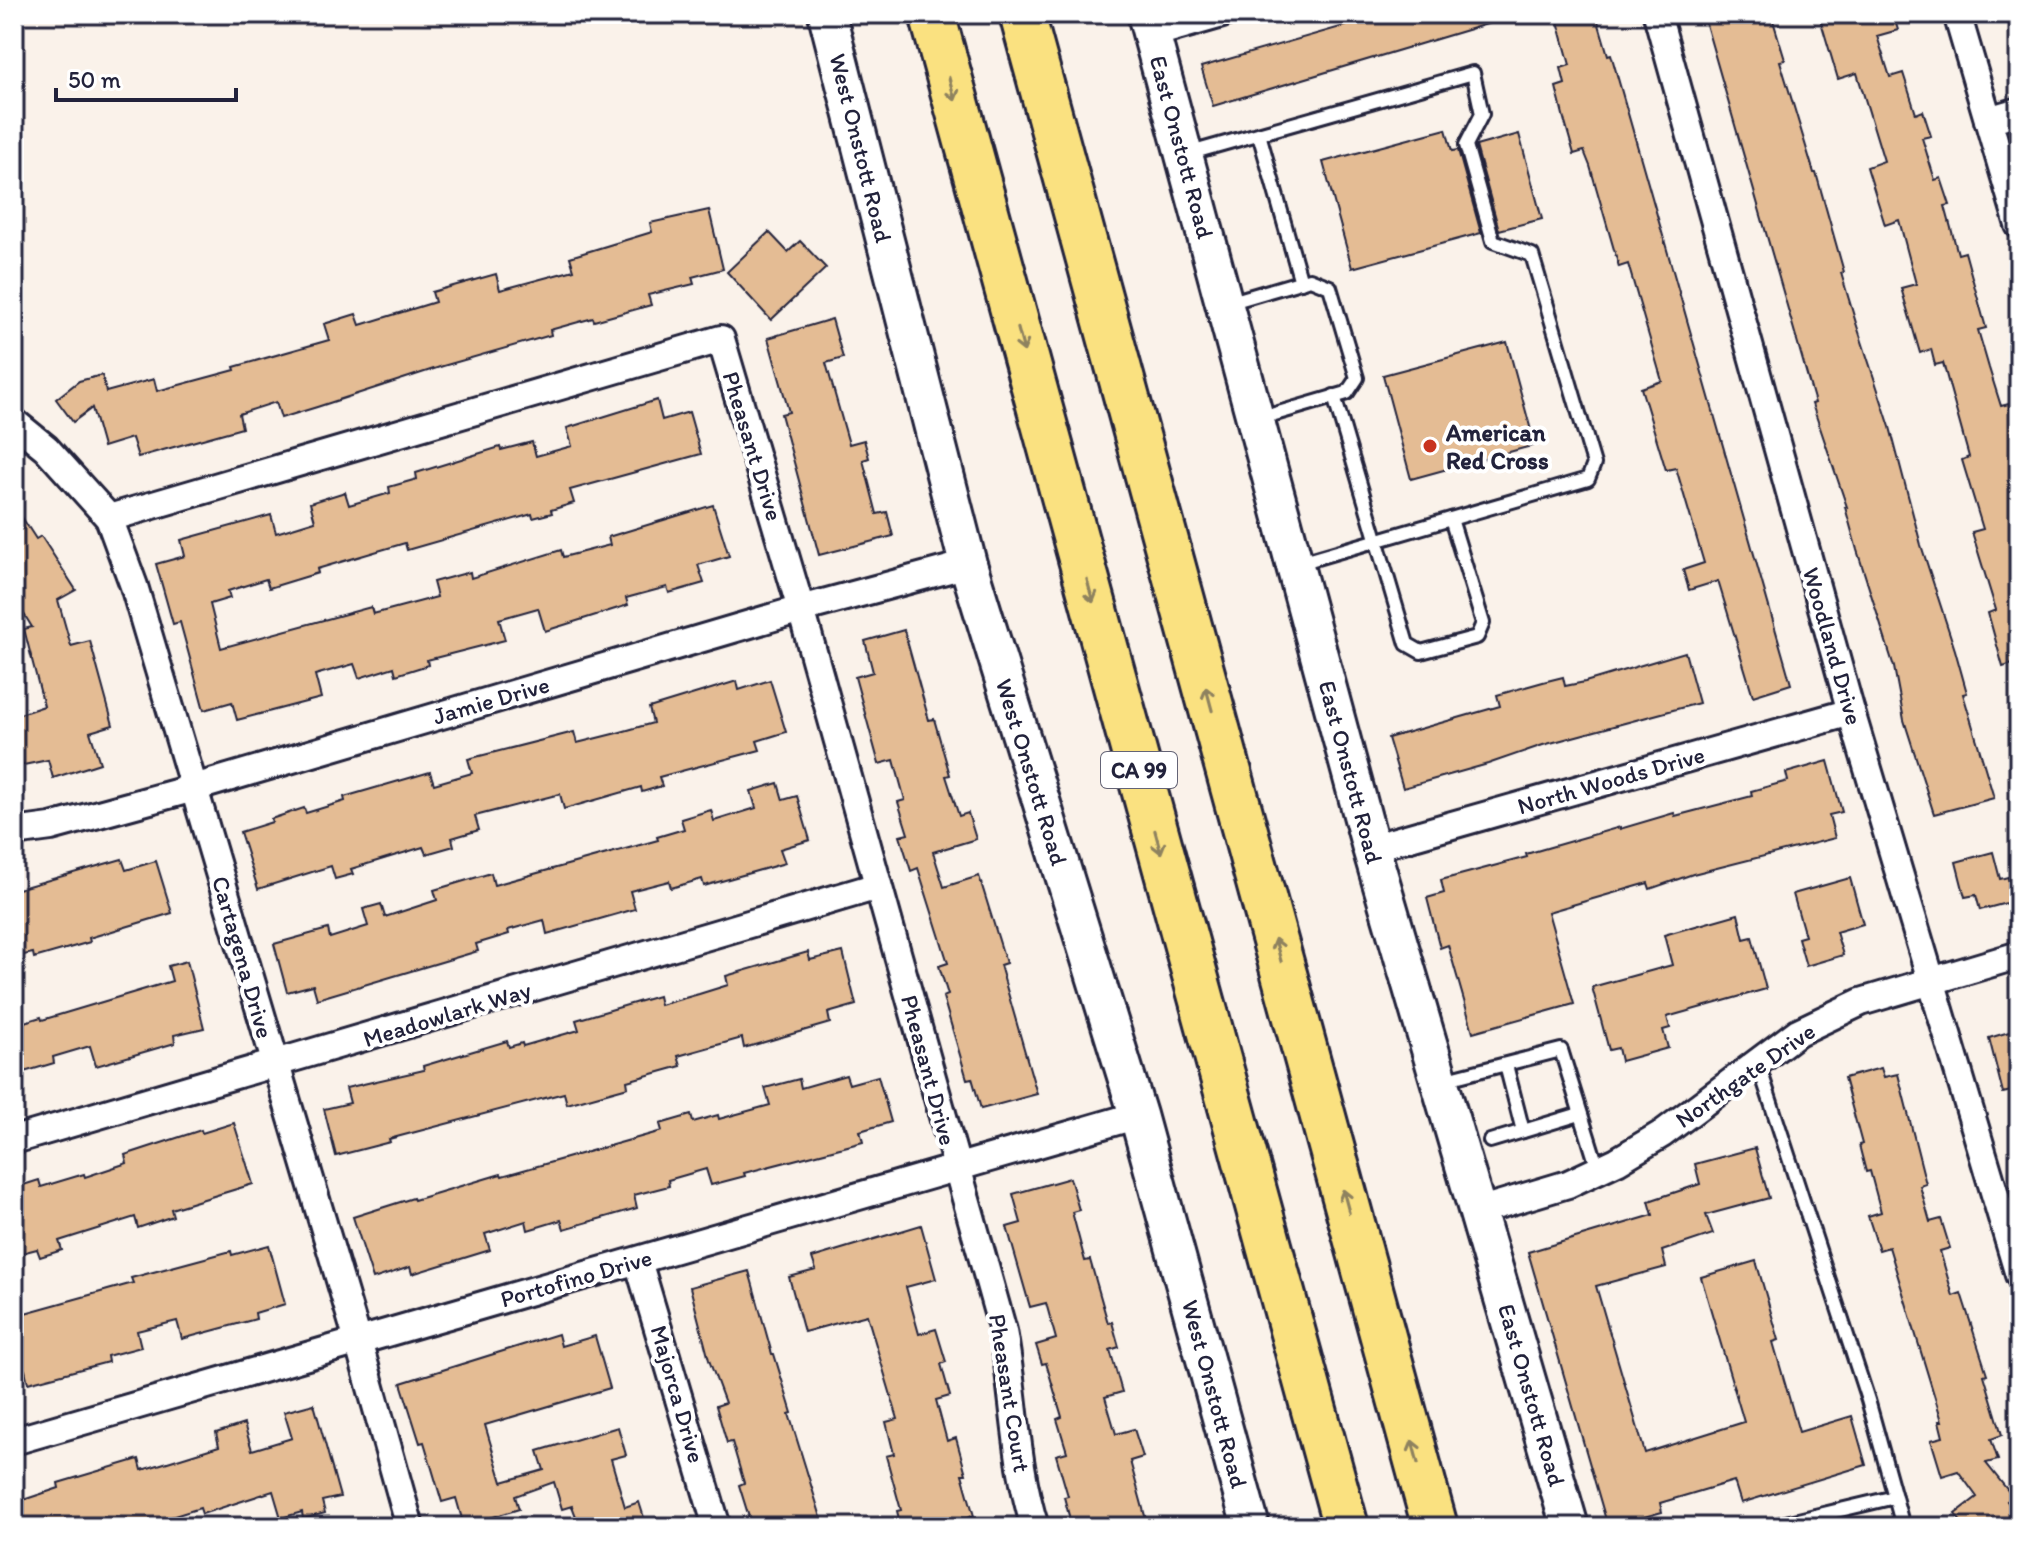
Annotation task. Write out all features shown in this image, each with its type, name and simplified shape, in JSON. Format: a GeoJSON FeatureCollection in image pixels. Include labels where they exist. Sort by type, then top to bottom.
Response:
{"type":"FeatureCollection","features":[{"type":"Feature","properties":{"kind":"highway","name":"CA 99"},"geometry":{"type":"LineString","coordinates":[[932,14],[1346,1527]]}},
{"type":"Feature","properties":{"kind":"highway"},"geometry":{"type":"LineString","coordinates":[[1022,14],[1435,1527]]}},
{"type":"Feature","properties":{"kind":"street","name":"West Onstott Road"},"geometry":{"type":"LineString","coordinates":[[827,14],[968,564],[1138,1115],[1251,1527]]}},
{"type":"Feature","properties":{"kind":"street"},"geometry":{"type":"LineString","coordinates":[[1149,24],[1222,14]]}},
{"type":"Feature","properties":{"kind":"street","name":"Woodland Drive"},"geometry":{"type":"LineString","coordinates":[[1657,14],[1851,712],[2019,1275]]}},
{"type":"Feature","properties":{"kind":"street"},"geometry":{"type":"LineString","coordinates":[[1957,14],[2019,225]]}},
{"type":"Feature","properties":{"kind":"street","name":"East Onstott Road"},"geometry":{"type":"LineString","coordinates":[[1149,24],[1371,848],[1570,1527]]}},
{"type":"Feature","properties":{"kind":"street"},"geometry":{"type":"LineString","coordinates":[[1988,120],[2019,111]]}},
{"type":"Feature","properties":{"kind":"street","name":"Pheasant Drive"},"geometry":{"type":"LineString","coordinates":[[109,518],[721,339],[801,609],[956,1167]]}},
{"type":"Feature","properties":{"kind":"street","name":"Cartagena Drive"},"geometry":{"type":"LineString","coordinates":[[14,422],[46,448],[109,518],[134,586],[358,1341],[410,1527]]}},
{"type":"Feature","properties":{"kind":"street","name":"Jamie Drive"},"geometry":{"type":"LineString","coordinates":[[14,832],[51,827],[194,788],[801,609],[968,564]]}},
{"type":"Feature","properties":{"kind":"street","name":"North Woods Drive"},"geometry":{"type":"LineString","coordinates":[[1371,848],[1851,712]]}},
{"type":"Feature","properties":{"kind":"street","name":"Meadowlark Way"},"geometry":{"type":"LineString","coordinates":[[14,1140],[878,886]]}},
{"type":"Feature","properties":{"kind":"street","name":"Northgate Drive"},"geometry":{"type":"LineString","coordinates":[[1478,1211],[1568,1184],[1598,1169],[1662,1134],[1798,1032],[1861,1002],[2019,955]]}},
{"type":"Feature","properties":{"kind":"street","name":"Portofino Drive"},"geometry":{"type":"LineString","coordinates":[[14,1441],[1138,1115]]}},
{"type":"Feature","properties":{"kind":"street","name":"Pheasant Court"},"geometry":{"type":"LineString","coordinates":[[956,1167],[1003,1331],[1035,1527]]}},
{"type":"Feature","properties":{"kind":"street","name":"Majorca Drive"},"geometry":{"type":"LineString","coordinates":[[638,1261],[717,1527]]}},
{"type":"Feature","properties":{"kind":"lane"},"geometry":{"type":"LineString","coordinates":[[1184,155],[1473,73],[1482,114],[1466,145],[1493,241],[1532,255],[1594,464],[1588,479],[1294,564]]}},
{"type":"Feature","properties":{"kind":"lane"},"geometry":{"type":"LineString","coordinates":[[1259,134],[1301,282]]}},
{"type":"Feature","properties":{"kind":"lane"},"geometry":{"type":"LineString","coordinates":[[1225,304],[1310,279],[1330,287],[1357,378],[1347,393],[1256,419]]}},
{"type":"Feature","properties":{"kind":"lane"},"geometry":{"type":"LineString","coordinates":[[1334,396],[1407,644],[1421,652],[1477,637],[1483,623],[1451,519]]}},
{"type":"Feature","properties":{"kind":"lane"},"geometry":{"type":"LineString","coordinates":[[1440,1081],[1561,1050],[1598,1169]]}},
{"type":"Feature","properties":{"kind":"lane"},"geometry":{"type":"LineString","coordinates":[[1757,1062],[1868,1400],[1903,1527]]}},
{"type":"Feature","properties":{"kind":"lane"},"geometry":{"type":"LineString","coordinates":[[1506,1065],[1523,1131]]}},
{"type":"Feature","properties":{"kind":"lane"},"geometry":{"type":"LineString","coordinates":[[1490,1141],[1580,1114]]}},
{"type":"Feature","properties":{"kind":"lane"},"geometry":{"type":"LineString","coordinates":[[1769,1527],[1895,1497]]}},
{"type":"Feature","properties":{"kind":"building"},"geometry":{"type":"Polygon","coordinates":[[[1386,14],[1506,14],[1507,18],[1213,106],[1201,67],[1386,14]]]}},
{"type":"Feature","properties":{"kind":"building"},"geometry":{"type":"Polygon","coordinates":[[[1556,14],[1596,14],[1608,55],[1611,54],[1791,684],[1753,696],[1718,581],[1689,590],[1683,570],[1704,563],[1676,468],[1666,470],[1641,388],[1662,381],[1628,264],[1619,267],[1584,151],[1574,154],[1556,87],[1565,84],[1561,68],[1570,65],[1556,14]]]}},
{"type":"Feature","properties":{"kind":"building"},"geometry":{"type":"Polygon","coordinates":[[[1703,14],[1771,14],[1785,60],[1780,61],[1816,173],[1856,323],[1890,427],[1921,545],[1955,650],[1967,693],[1963,694],[1994,798],[1934,814],[1904,720],[1894,667],[1857,550],[1847,507],[1812,404],[1815,403],[1703,14]]]}},
{"type":"Feature","properties":{"kind":"building"},"geometry":{"type":"Polygon","coordinates":[[[1845,14],[1893,14],[1898,30],[1877,36],[1890,77],[1903,73],[1916,114],[1923,111],[1931,136],[1922,138],[1935,180],[1941,178],[1950,205],[1945,206],[1958,254],[1965,252],[1986,328],[1978,330],[1989,368],[2001,406],[2009,404],[2019,439],[2019,662],[2003,667],[1988,613],[1996,610],[1972,532],[1983,529],[1962,460],[1969,457],[1943,363],[1935,365],[1931,349],[1920,353],[1901,288],[1916,284],[1899,220],[1885,225],[1867,167],[1884,161],[1857,73],[1838,79],[1821,22],[1845,14]]]}},
{"type":"Feature","properties":{"kind":"building"},"geometry":{"type":"Polygon","coordinates":[[[1446,129],[1452,151],[1458,150],[1481,233],[1352,268],[1323,162],[1446,129]]]}},
{"type":"Feature","properties":{"kind":"building"},"geometry":{"type":"Polygon","coordinates":[[[1519,134],[1542,219],[1499,230],[1476,146],[1519,134]]]}},
{"type":"Feature","properties":{"kind":"building"},"geometry":{"type":"Polygon","coordinates":[[[709,210],[723,269],[692,277],[694,284],[648,295],[651,305],[550,330],[551,335],[281,418],[276,402],[239,414],[242,428],[138,457],[132,438],[103,447],[92,408],[73,422],[56,399],[79,381],[102,375],[106,392],[154,379],[157,391],[235,370],[234,367],[329,340],[324,324],[356,314],[360,325],[435,302],[432,292],[496,274],[500,290],[574,270],[570,257],[652,232],[650,223],[709,210]]]}},
{"type":"Feature","properties":{"kind":"building"},"geometry":{"type":"Polygon","coordinates":[[[769,232],[788,252],[800,241],[826,268],[771,320],[727,272],[769,232]]]}},
{"type":"Feature","properties":{"kind":"building"},"geometry":{"type":"Polygon","coordinates":[[[832,319],[843,358],[826,363],[849,444],[864,440],[869,458],[863,460],[877,514],[887,512],[893,536],[819,555],[781,414],[789,412],[768,338],[832,319]]]}},
{"type":"Feature","properties":{"kind":"building"},"geometry":{"type":"Polygon","coordinates":[[[1507,342],[1535,445],[1411,479],[1383,375],[1507,342]]]}},
{"type":"Feature","properties":{"kind":"building"},"geometry":{"type":"Polygon","coordinates":[[[657,400],[662,420],[689,412],[701,454],[570,490],[574,503],[551,510],[552,513],[533,518],[532,514],[407,550],[405,543],[317,569],[318,573],[269,588],[266,579],[228,591],[230,598],[210,604],[221,648],[371,607],[373,614],[437,597],[433,582],[470,572],[471,578],[561,550],[563,557],[610,545],[608,537],[713,505],[729,556],[698,565],[704,583],[669,593],[667,587],[626,598],[628,605],[545,631],[538,608],[499,619],[505,640],[427,660],[428,665],[396,675],[394,667],[359,678],[354,664],[315,675],[321,698],[237,720],[232,702],[204,710],[180,622],[173,624],[156,564],[185,556],[181,540],[271,515],[276,533],[315,521],[310,503],[345,492],[349,505],[390,493],[389,487],[417,479],[416,473],[500,447],[501,450],[532,442],[536,456],[572,446],[567,428],[657,400]]]}},
{"type":"Feature","properties":{"kind":"building"},"geometry":{"type":"Polygon","coordinates":[[[14,505],[36,539],[41,536],[76,590],[58,600],[71,646],[90,641],[113,725],[90,732],[100,763],[53,778],[48,760],[14,767],[14,716],[44,706],[24,629],[32,627],[14,598],[14,505]]]}},
{"type":"Feature","properties":{"kind":"building"},"geometry":{"type":"Polygon","coordinates":[[[904,630],[929,720],[934,719],[950,775],[946,776],[959,816],[968,813],[976,839],[933,852],[944,887],[979,876],[1006,963],[1000,965],[1037,1094],[981,1109],[972,1078],[967,1079],[943,997],[948,995],[939,966],[948,963],[918,868],[911,871],[900,836],[908,834],[898,802],[905,800],[894,760],[879,764],[855,677],[873,672],[865,641],[904,630]]]}},
{"type":"Feature","properties":{"kind":"building"},"geometry":{"type":"Polygon","coordinates":[[[1685,652],[1699,703],[1543,745],[1403,788],[1388,738],[1500,706],[1497,695],[1563,677],[1565,686],[1585,682],[1685,652]]]}},
{"type":"Feature","properties":{"kind":"building"},"geometry":{"type":"Polygon","coordinates":[[[770,680],[786,732],[757,741],[760,750],[659,777],[662,786],[642,792],[641,787],[564,809],[560,794],[475,816],[479,830],[452,838],[454,846],[426,854],[423,847],[351,869],[353,874],[335,879],[331,866],[258,889],[240,832],[272,822],[271,819],[304,808],[306,813],[345,801],[344,797],[430,772],[434,784],[472,773],[468,759],[574,732],[577,743],[653,723],[649,708],[737,681],[739,690],[770,680]]]}},
{"type":"Feature","properties":{"kind":"building"},"geometry":{"type":"Polygon","coordinates":[[[1828,761],[1842,812],[1829,815],[1835,838],[1693,874],[1650,889],[1648,883],[1548,912],[1574,1004],[1473,1032],[1448,945],[1440,948],[1427,898],[1444,893],[1441,880],[1620,827],[1752,796],[1751,791],[1788,781],[1786,773],[1828,761]]]}},
{"type":"Feature","properties":{"kind":"building"},"geometry":{"type":"Polygon","coordinates":[[[778,783],[783,800],[797,796],[810,840],[780,849],[785,863],[704,886],[702,879],[671,888],[669,881],[630,891],[635,909],[547,934],[544,920],[508,930],[509,934],[476,944],[478,951],[317,999],[313,985],[287,992],[274,944],[328,929],[330,938],[368,926],[363,909],[381,904],[385,917],[437,900],[434,890],[491,873],[494,885],[658,840],[657,837],[684,829],[681,819],[711,810],[714,821],[756,808],[751,791],[778,783]]]}},
{"type":"Feature","properties":{"kind":"building"},"geometry":{"type":"Polygon","coordinates":[[[1993,852],[2000,879],[2008,877],[2014,901],[1980,910],[1976,895],[1965,897],[1956,862],[1993,852]]]}},
{"type":"Feature","properties":{"kind":"building"},"geometry":{"type":"Polygon","coordinates":[[[122,859],[126,870],[156,861],[172,913],[34,958],[33,953],[14,957],[14,890],[122,859]]]}},
{"type":"Feature","properties":{"kind":"building"},"geometry":{"type":"Polygon","coordinates":[[[1850,878],[1863,924],[1836,932],[1843,955],[1806,966],[1798,938],[1805,936],[1793,894],[1850,878]]]}},
{"type":"Feature","properties":{"kind":"building"},"geometry":{"type":"Polygon","coordinates":[[[1738,914],[1744,939],[1752,937],[1766,989],[1667,1017],[1670,1028],[1663,1030],[1668,1048],[1621,1061],[1618,1048],[1609,1050],[1592,987],[1672,965],[1664,935],[1738,914]]]}},
{"type":"Feature","properties":{"kind":"building"},"geometry":{"type":"Polygon","coordinates":[[[808,952],[810,960],[843,952],[856,1005],[828,1013],[830,1023],[744,1048],[742,1038],[678,1056],[681,1066],[627,1081],[628,1087],[567,1104],[564,1093],[336,1156],[324,1109],[350,1103],[346,1088],[424,1070],[423,1066],[507,1041],[509,1047],[522,1043],[523,1046],[579,1030],[576,1020],[658,996],[660,1005],[699,994],[728,985],[726,976],[808,952]]]}},
{"type":"Feature","properties":{"kind":"building"},"geometry":{"type":"Polygon","coordinates":[[[187,961],[204,1028],[174,1035],[175,1043],[96,1066],[90,1046],[53,1057],[54,1063],[14,1075],[14,1025],[41,1017],[42,1020],[172,981],[168,966],[187,961]]]}},
{"type":"Feature","properties":{"kind":"building"},"geometry":{"type":"Polygon","coordinates":[[[2019,1029],[2019,1089],[2003,1093],[1989,1038],[2019,1029]]]}},
{"type":"Feature","properties":{"kind":"building"},"geometry":{"type":"Polygon","coordinates":[[[1881,1068],[1884,1077],[1898,1074],[1926,1184],[1920,1186],[1930,1222],[1941,1219],[1950,1248],[1940,1251],[1953,1296],[1961,1293],[1987,1374],[1984,1375],[2002,1435],[1991,1439],[1998,1460],[1986,1463],[2013,1497],[2007,1501],[2019,1517],[2019,1527],[1965,1527],[1955,1514],[1977,1497],[1958,1471],[1942,1476],[1931,1440],[1943,1437],[1939,1421],[1942,1421],[1889,1247],[1879,1250],[1868,1216],[1881,1212],[1870,1171],[1866,1172],[1859,1145],[1862,1144],[1844,1078],[1881,1068]]]}},
{"type":"Feature","properties":{"kind":"building"},"geometry":{"type":"Polygon","coordinates":[[[846,1075],[849,1084],[878,1076],[891,1122],[860,1131],[863,1142],[744,1173],[745,1176],[711,1185],[706,1169],[668,1180],[669,1186],[634,1195],[637,1208],[564,1229],[561,1220],[528,1230],[526,1221],[485,1234],[490,1250],[412,1274],[410,1267],[373,1279],[353,1217],[662,1131],[660,1124],[691,1115],[693,1122],[718,1115],[719,1119],[770,1105],[765,1088],[799,1079],[801,1088],[846,1075]]]}},
{"type":"Feature","properties":{"kind":"building"},"geometry":{"type":"Polygon","coordinates":[[[234,1123],[253,1184],[171,1209],[173,1216],[138,1228],[135,1217],[59,1241],[62,1250],[40,1257],[37,1249],[14,1255],[14,1188],[39,1180],[41,1187],[84,1174],[85,1177],[127,1163],[125,1155],[201,1130],[202,1133],[234,1123]]]}},
{"type":"Feature","properties":{"kind":"building"},"geometry":{"type":"Polygon","coordinates":[[[1755,1148],[1769,1198],[1706,1215],[1713,1234],[1662,1251],[1666,1267],[1596,1286],[1645,1453],[1744,1422],[1701,1277],[1756,1261],[1779,1340],[1773,1342],[1799,1432],[1852,1416],[1866,1465],[1741,1503],[1734,1481],[1660,1503],[1662,1512],[1608,1527],[1528,1252],[1653,1215],[1649,1201],[1700,1184],[1695,1164],[1755,1148]]]}},
{"type":"Feature","properties":{"kind":"building"},"geometry":{"type":"Polygon","coordinates":[[[1070,1178],[1079,1210],[1072,1212],[1085,1261],[1090,1260],[1108,1323],[1112,1322],[1119,1347],[1110,1350],[1122,1392],[1105,1397],[1116,1434],[1134,1429],[1143,1457],[1130,1461],[1148,1527],[1072,1527],[1064,1497],[1068,1496],[1056,1455],[1067,1452],[1057,1419],[1062,1417],[1046,1363],[1042,1364],[1036,1345],[1056,1339],[1046,1303],[1030,1307],[1007,1227],[1021,1223],[1013,1194],[1070,1178]]]}},
{"type":"Feature","properties":{"kind":"building"},"geometry":{"type":"Polygon","coordinates":[[[921,1225],[936,1279],[906,1287],[919,1334],[936,1329],[946,1362],[941,1364],[950,1396],[936,1400],[947,1441],[956,1438],[966,1474],[962,1474],[974,1516],[965,1519],[967,1527],[901,1527],[897,1511],[901,1510],[886,1456],[894,1454],[886,1422],[898,1419],[867,1315],[804,1332],[789,1277],[816,1270],[812,1258],[921,1225]]]}},
{"type":"Feature","properties":{"kind":"building"},"geometry":{"type":"Polygon","coordinates":[[[269,1245],[285,1304],[255,1313],[256,1319],[182,1339],[177,1321],[137,1331],[141,1347],[107,1356],[108,1362],[28,1383],[25,1370],[14,1373],[14,1316],[133,1283],[131,1278],[231,1251],[232,1255],[269,1245]]]}},
{"type":"Feature","properties":{"kind":"building"},"geometry":{"type":"Polygon","coordinates":[[[749,1271],[824,1527],[752,1527],[739,1485],[744,1483],[732,1442],[727,1443],[716,1406],[725,1403],[709,1360],[690,1287],[749,1271]]]}},
{"type":"Feature","properties":{"kind":"building"},"geometry":{"type":"Polygon","coordinates":[[[558,1334],[561,1346],[595,1336],[610,1388],[485,1425],[502,1482],[544,1470],[538,1451],[618,1427],[626,1455],[611,1459],[625,1507],[639,1502],[647,1527],[576,1527],[575,1523],[578,1522],[572,1506],[562,1509],[554,1482],[515,1496],[519,1509],[464,1526],[456,1498],[442,1502],[424,1442],[420,1443],[401,1383],[558,1334]]]}},
{"type":"Feature","properties":{"kind":"building"},"geometry":{"type":"Polygon","coordinates":[[[314,1404],[340,1497],[322,1501],[325,1513],[303,1519],[302,1512],[281,1518],[273,1491],[202,1514],[200,1508],[139,1527],[14,1527],[14,1503],[59,1488],[58,1483],[139,1459],[142,1470],[219,1446],[216,1433],[244,1424],[252,1450],[292,1438],[284,1412],[314,1404]]]}},
{"type":"Feature","properties":{"kind":"place","name":"American Red Cross"},"geometry":{"type":"Point","coordinates":[1430,446]}}]}
